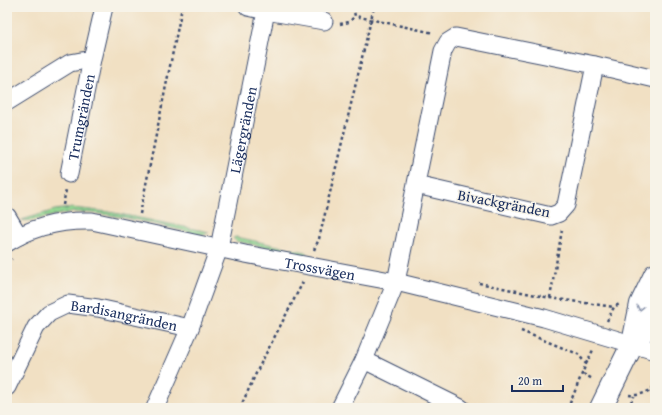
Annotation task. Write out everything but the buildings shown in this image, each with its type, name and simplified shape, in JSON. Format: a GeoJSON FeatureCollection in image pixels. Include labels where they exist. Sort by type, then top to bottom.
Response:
{"type":"FeatureCollection","features":[{"type":"Feature","properties":{"kind":"street","name":"Trumgränden"},"geometry":{"type":"LineString","coordinates":[[70,174],[92,59],[104,7]]}},
{"type":"Feature","properties":{"kind":"street"},"geometry":{"type":"LineString","coordinates":[[248,7],[324,21]]}},
{"type":"Feature","properties":{"kind":"street","name":"Lägergränden"},"geometry":{"type":"LineString","coordinates":[[219,248],[266,11]]}},
{"type":"Feature","properties":{"kind":"street"},"geometry":{"type":"LineString","coordinates":[[340,408],[364,360],[396,282],[443,51],[448,42],[456,37],[595,65],[655,79]]}},
{"type":"Feature","properties":{"kind":"street","name":"Trumgränden"},"geometry":{"type":"LineString","coordinates":[[7,102],[70,64],[92,59]]}},
{"type":"Feature","properties":{"kind":"street","name":"Bivackgränden"},"geometry":{"type":"LineString","coordinates":[[416,185],[551,216],[559,213],[566,206],[595,65]]}},
{"type":"Feature","properties":{"kind":"street"},"geometry":{"type":"LineString","coordinates":[[7,216],[13,240]]}},
{"type":"Feature","properties":{"kind":"street","name":"Trossvägen"},"geometry":{"type":"LineString","coordinates":[[13,240],[53,223],[70,220],[92,221],[219,248],[396,282],[544,318],[634,343],[655,351]]}},
{"type":"Feature","properties":{"kind":"street","name":"Bardisangränden"},"geometry":{"type":"LineString","coordinates":[[155,408],[190,328],[219,248]]}},
{"type":"Feature","properties":{"kind":"street"},"geometry":{"type":"LineString","coordinates":[[634,343],[640,304],[655,275]]}},
{"type":"Feature","properties":{"kind":"street","name":"Bardisangränden"},"geometry":{"type":"LineString","coordinates":[[7,387],[36,328],[49,313],[68,304],[98,308],[190,328]]}},
{"type":"Feature","properties":{"kind":"street"},"geometry":{"type":"LineString","coordinates":[[601,408],[634,343],[655,318]]}},
{"type":"Feature","properties":{"kind":"street"},"geometry":{"type":"LineString","coordinates":[[364,360],[461,408]]}},
{"type":"Feature","properties":{"kind":"path"},"geometry":{"type":"LineString","coordinates":[[140,215],[182,7]]}},
{"type":"Feature","properties":{"kind":"path"},"geometry":{"type":"LineString","coordinates":[[353,7],[355,16],[456,37]]}},
{"type":"Feature","properties":{"kind":"path"},"geometry":{"type":"LineString","coordinates":[[240,408],[310,266],[314,248],[319,239],[374,7]]}},
{"type":"Feature","properties":{"kind":"path"},"geometry":{"type":"LineString","coordinates":[[550,298],[566,206]]}},
{"type":"Feature","properties":{"kind":"path"},"geometry":{"type":"LineString","coordinates":[[514,328],[578,354],[586,364],[568,408]]}},
{"type":"Feature","properties":{"kind":"path"},"geometry":{"type":"LineString","coordinates":[[628,408],[635,396]]}},
{"type":"Feature","properties":{"kind":"green space"},"geometry":{"type":"Polygon","coordinates":[[[72,208],[109,212],[209,232],[203,235],[140,220],[92,213],[70,212],[26,221],[22,220],[55,210],[72,208]]]}},
{"type":"Feature","properties":{"kind":"green space"},"geometry":{"type":"Polygon","coordinates":[[[236,237],[306,252],[306,254],[304,255],[236,241],[233,238],[236,237]]]}}]}
